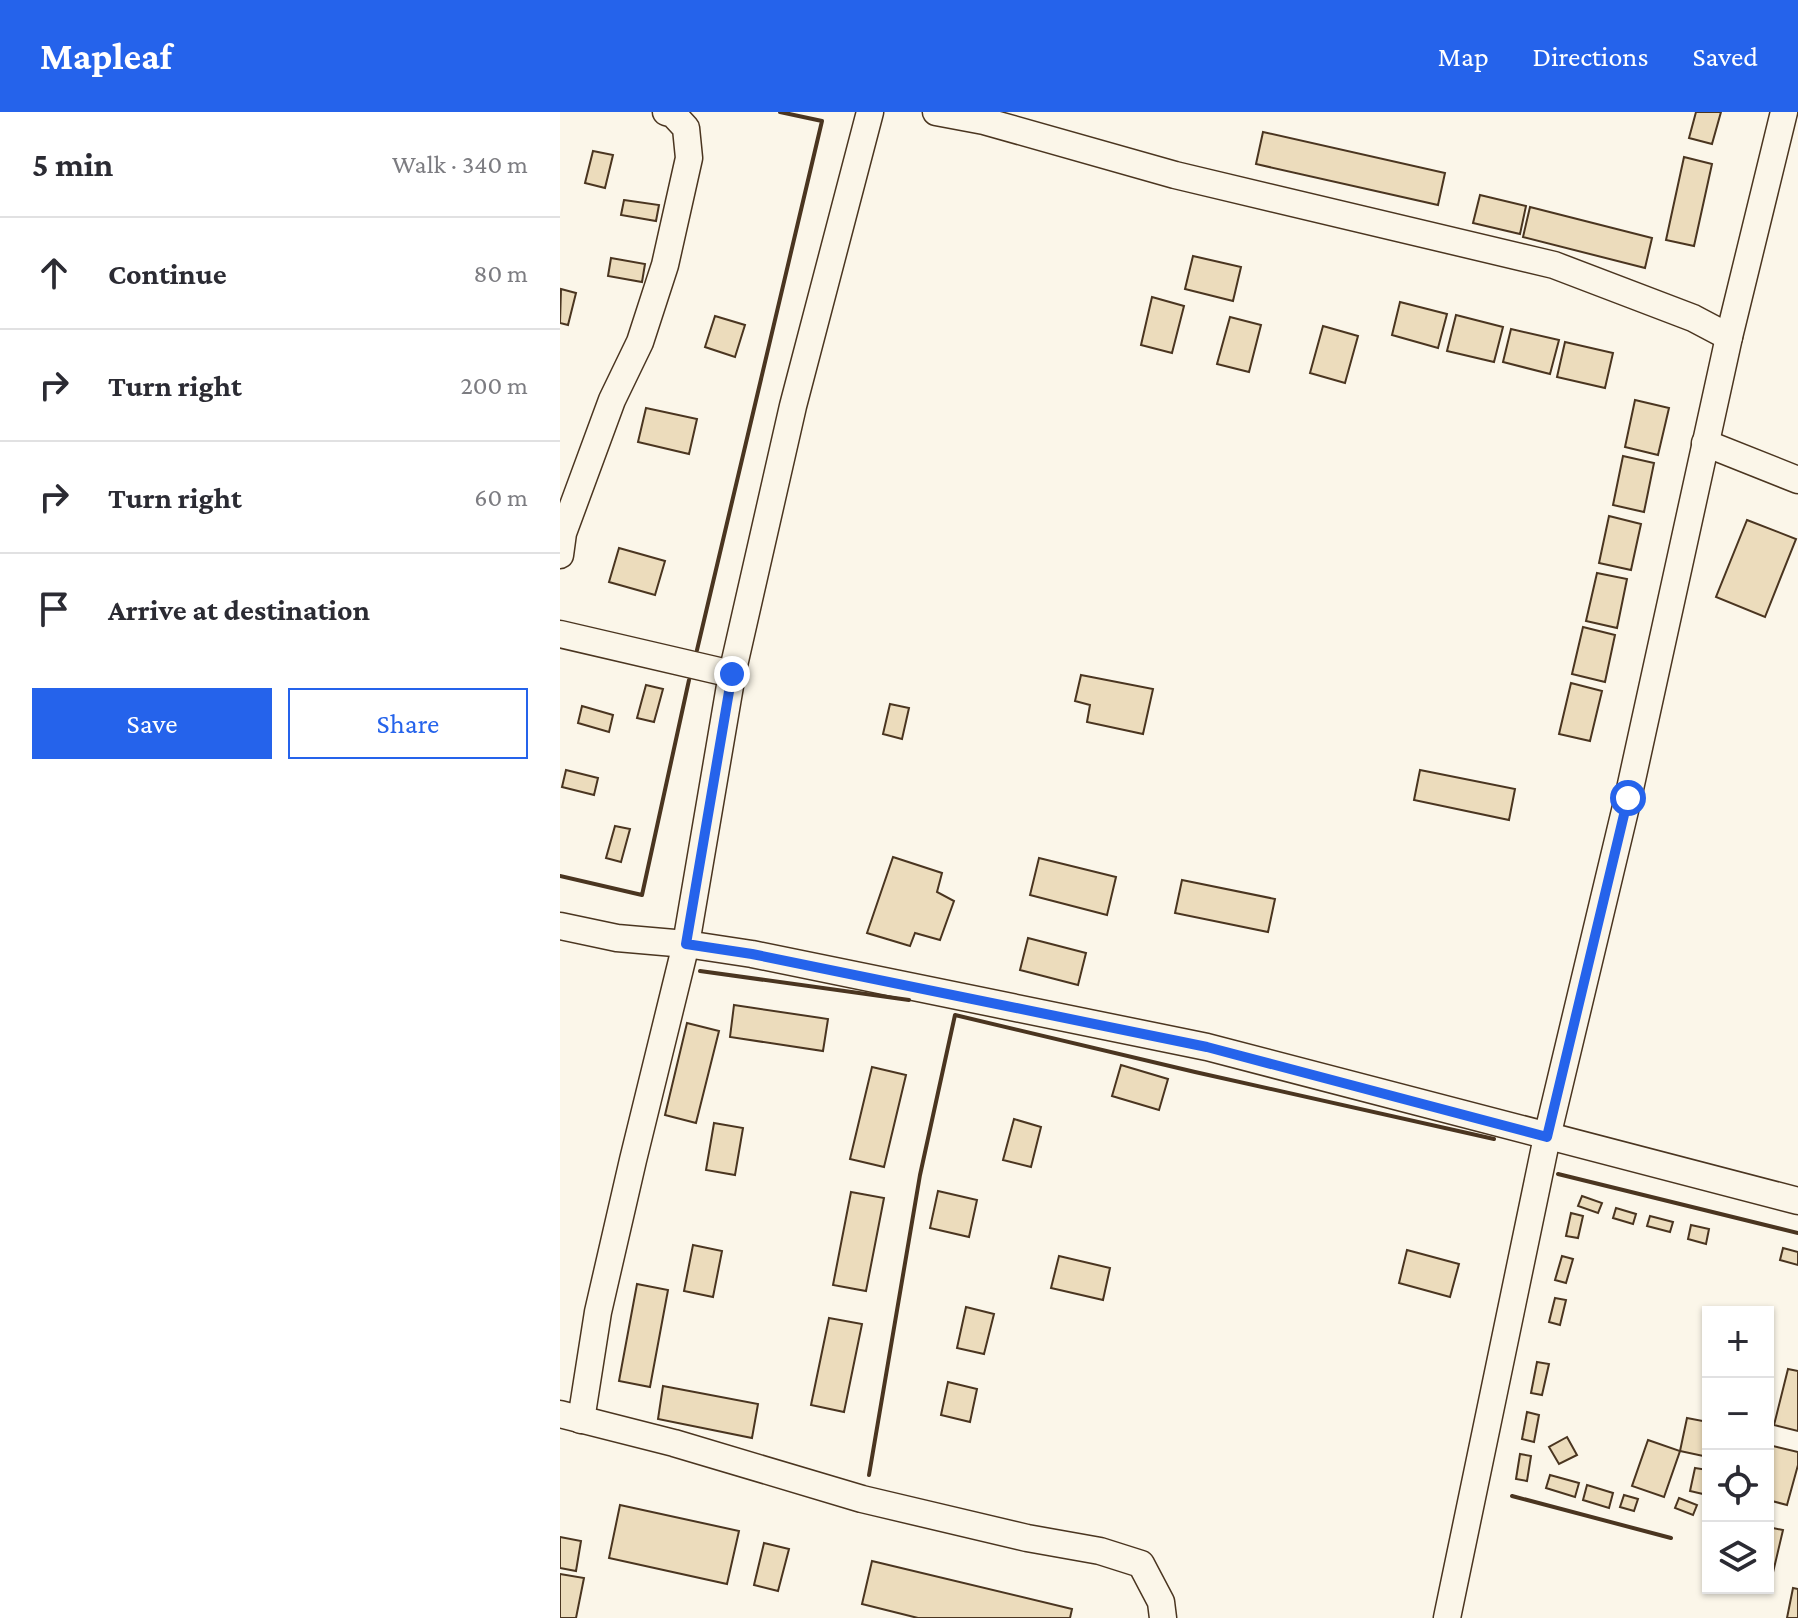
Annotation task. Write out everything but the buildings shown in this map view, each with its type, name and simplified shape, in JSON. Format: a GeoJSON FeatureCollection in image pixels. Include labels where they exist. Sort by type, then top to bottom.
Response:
{"type":"FeatureCollection","features":[{"type":"Feature","properties":{"kind":"street"},"geometry":{"type":"LineString","coordinates":[[560,555],[563,533],[612,400],[640,342],[665,265],[689,158],[686,128],[673,114],[666,112]]}},
{"type":"Feature","properties":{"kind":"street"},"geometry":{"type":"LineString","coordinates":[[870,112],[793,406],[732,674],[686,944],[602,1297],[570,1417],[674,1443],[862,1499],[1027,1538],[1100,1551],[1141,1564],[1161,1602],[1163,1618]]}},
{"type":"Feature","properties":{"kind":"street"},"geometry":{"type":"LineString","coordinates":[[936,112],[984,121],[1175,175],[1554,265],[1693,318],[1729,337]]}},
{"type":"Feature","properties":{"kind":"street"},"geometry":{"type":"LineString","coordinates":[[1447,1618],[1547,1137],[1628,798],[1729,337],[1784,112]]}},
{"type":"Feature","properties":{"kind":"street"},"geometry":{"type":"LineString","coordinates":[[1705,443],[1798,480]]}},
{"type":"Feature","properties":{"kind":"street"},"geometry":{"type":"LineString","coordinates":[[560,634],[732,674]]}},
{"type":"Feature","properties":{"kind":"street"},"geometry":{"type":"LineString","coordinates":[[560,926],[617,938],[752,954],[1207,1047],[1798,1201]]}},
{"type":"Feature","properties":{"kind":"wall"},"geometry":{"type":"LineString","coordinates":[[697,650],[822,121],[780,112]]}},
{"type":"Feature","properties":{"kind":"wall"},"geometry":{"type":"LineString","coordinates":[[560,876],[642,895],[689,680]]}},
{"type":"Feature","properties":{"kind":"wall"},"geometry":{"type":"LineString","coordinates":[[700,971],[909,1000]]}},
{"type":"Feature","properties":{"kind":"wall"},"geometry":{"type":"LineString","coordinates":[[869,1475],[920,1175],[955,1015],[1494,1139]]}},
{"type":"Feature","properties":{"kind":"wall"},"geometry":{"type":"LineString","coordinates":[[1558,1174],[1798,1233]]}},
{"type":"Feature","properties":{"kind":"wall"},"geometry":{"type":"LineString","coordinates":[[1512,1496],[1671,1538]]}},
{"type":"Feature","properties":{"kind":"route"},"geometry":{"type":"LineString","coordinates":[[732,674],[686,944],[752,954],[1207,1047],[1547,1137],[1628,798]]}}]}
